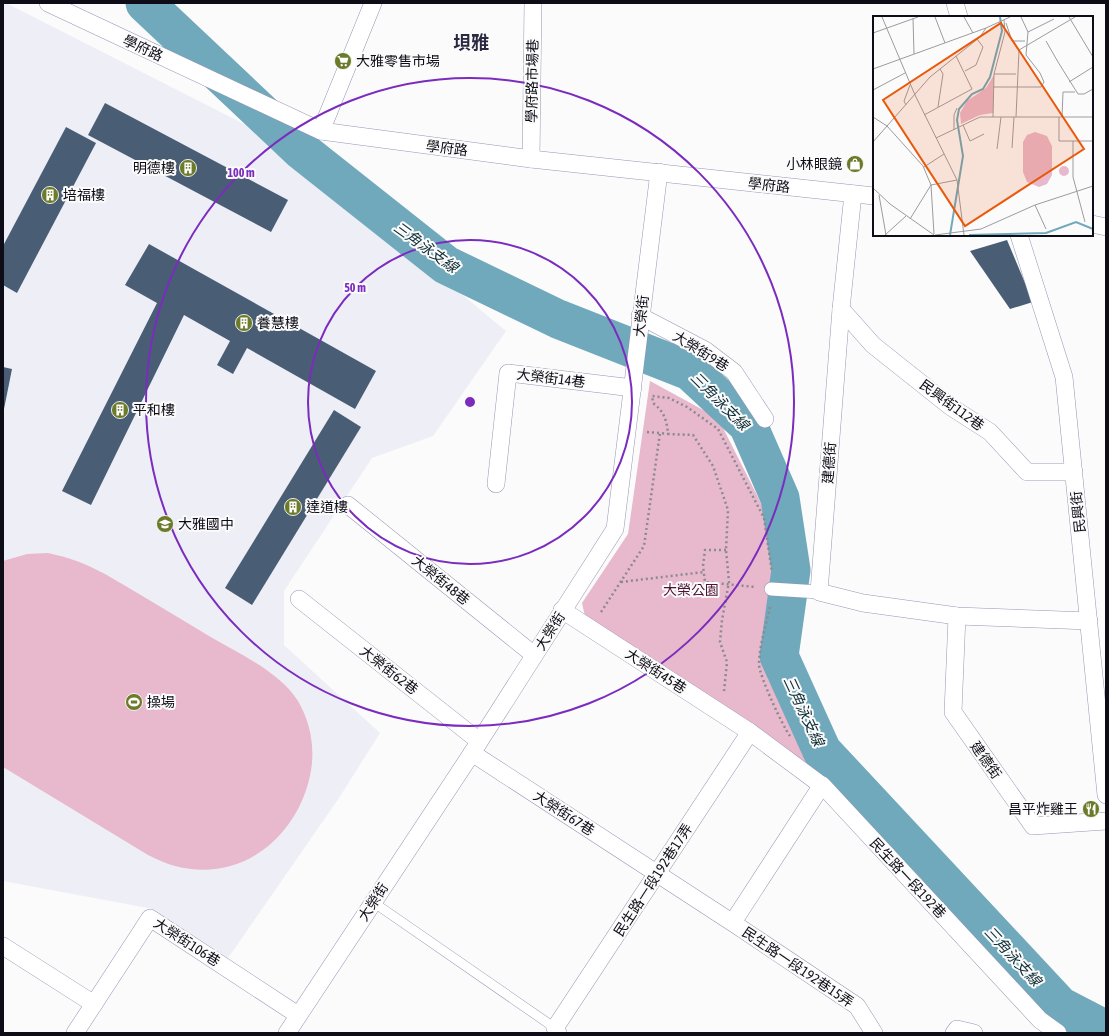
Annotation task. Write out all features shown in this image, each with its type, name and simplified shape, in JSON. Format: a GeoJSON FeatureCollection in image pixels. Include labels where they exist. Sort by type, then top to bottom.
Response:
{"type":"FeatureCollection","features":[{"type":"Feature","properties":{"kind":"street","name":"學府路"},"geometry":{"type":"LineString","coordinates":[[48,3],[321,132],[531,159],[873,196]]}},
{"type":"Feature","properties":{"kind":"street"},"geometry":{"type":"LineString","coordinates":[[321,132],[373,3]]}},
{"type":"Feature","properties":{"kind":"street","name":"學府路市場巷"},"geometry":{"type":"LineString","coordinates":[[531,159],[533,3]]}},
{"type":"Feature","properties":{"kind":"street"},"geometry":{"type":"LineString","coordinates":[[955,3],[959,16]]}},
{"type":"Feature","properties":{"kind":"street","name":"大榮街"},"geometry":{"type":"LineString","coordinates":[[287,1033],[475,747],[615,529],[659,172]]}},
{"type":"Feature","properties":{"kind":"street","name":"建德街"},"geometry":{"type":"LineString","coordinates":[[819,592],[841,309],[853,194]]}},
{"type":"Feature","properties":{"kind":"street"},"geometry":{"type":"LineString","coordinates":[[1093,224],[1106,226]]}},
{"type":"Feature","properties":{"kind":"street","name":"民興街"},"geometry":{"type":"LineString","coordinates":[[1019,236],[1064,377],[1090,621],[1106,795]]}},
{"type":"Feature","properties":{"kind":"street","name":"民興街112巷"},"geometry":{"type":"LineString","coordinates":[[841,309],[873,345],[951,407],[990,432],[1027,472],[1074,472]]}},
{"type":"Feature","properties":{"kind":"street","name":"大榮街9巷"},"geometry":{"type":"LineString","coordinates":[[640,321],[705,350],[734,372],[765,419]]}},
{"type":"Feature","properties":{"kind":"street","name":"大榮街14巷"},"geometry":{"type":"LineString","coordinates":[[496,484],[508,373],[633,382]]}},
{"type":"Feature","properties":{"kind":"street","name":"大榮街48巷"},"geometry":{"type":"LineString","coordinates":[[348,505],[534,655]]}},
{"type":"Feature","properties":{"kind":"street"},"geometry":{"type":"LineString","coordinates":[[771,589],[819,592],[863,603],[957,616],[1090,621]]}},
{"type":"Feature","properties":{"kind":"street","name":"大榮街62巷"},"geometry":{"type":"LineString","coordinates":[[300,599],[475,747]]}},
{"type":"Feature","properties":{"kind":"street","name":"大榮街45巷"},"geometry":{"type":"LineString","coordinates":[[562,610],[750,732]]}},
{"type":"Feature","properties":{"kind":"street","name":"建德街"},"geometry":{"type":"LineString","coordinates":[[957,616],[953,712],[1033,826],[1106,820]]}},
{"type":"Feature","properties":{"kind":"street","name":"民生路一段192巷"},"geometry":{"type":"LineString","coordinates":[[750,732],[822,785],[1040,1020],[1058,1033]]}},
{"type":"Feature","properties":{"kind":"street","name":"民生路一段192巷17弄"},"geometry":{"type":"LineString","coordinates":[[557,1030],[656,874],[750,732]]}},
{"type":"Feature","properties":{"kind":"street","name":"大榮街67巷"},"geometry":{"type":"LineString","coordinates":[[475,747],[656,874]]}},
{"type":"Feature","properties":{"kind":"street","name":"民生路一段192巷15弄"},"geometry":{"type":"LineString","coordinates":[[733,922],[822,785]]}},
{"type":"Feature","properties":{"kind":"street","name":"民生路一段192巷15弄"},"geometry":{"type":"LineString","coordinates":[[656,874],[733,922],[857,1006],[874,1033]]}},
{"type":"Feature","properties":{"kind":"street","name":"大榮街106巷"},"geometry":{"type":"LineString","coordinates":[[75,1033],[150,918],[298,1015]]}},
{"type":"Feature","properties":{"kind":"street"},"geometry":{"type":"LineString","coordinates":[[3,946],[94,1004]]}},
{"type":"Feature","properties":{"kind":"street"},"geometry":{"type":"LineString","coordinates":[[954,1033],[957,1029],[974,1033]]}},
{"type":"Feature","properties":{"kind":"lane"},"geometry":{"type":"LineString","coordinates":[[373,902],[557,1030]]}},
{"type":"Feature","properties":{"kind":"path"},"geometry":{"type":"LineString","coordinates":[[668,434],[668,422],[660,408],[653,403],[652,396],[669,398],[687,407],[718,429],[764,518],[772,577],[770,606],[761,645],[759,666],[765,685],[789,734],[794,740]]}},
{"type":"Feature","properties":{"kind":"path"},"geometry":{"type":"LineString","coordinates":[[600,614],[644,546],[660,433],[693,435],[713,466],[728,510],[726,550],[729,582],[722,620],[720,642],[727,662],[723,690],[727,693]]}},
{"type":"Feature","properties":{"kind":"path"},"geometry":{"type":"LineString","coordinates":[[726,550],[705,550],[705,582],[771,589]]}},
{"type":"Feature","properties":{"kind":"path"},"geometry":{"type":"LineString","coordinates":[[621,582],[704,572]]}},
{"type":"Feature","properties":{"kind":"shaded area","name":"大雅國中"},"geometry":{"type":"Polygon","coordinates":[[[3,3],[6,3],[252,128],[326,182],[506,331],[433,436],[372,458],[284,591],[284,645],[380,733],[339,798],[228,958],[153,909],[3,881],[3,3]]]}},
{"type":"Feature","properties":{"kind":"green space","name":"大榮公園"},"geometry":{"type":"Polygon","coordinates":[[[650,381],[718,418],[767,515],[775,576],[773,600],[764,649],[768,679],[823,782],[586,621],[582,603],[628,534],[650,381]]]}},
{"type":"Feature","properties":{"kind":"green space"},"geometry":{"type":"Polygon","coordinates":[[[48,553],[77,561],[105,574],[258,664],[290,690],[298,701],[307,720],[311,739],[312,760],[309,780],[302,802],[291,821],[277,838],[260,852],[242,862],[221,868],[199,870],[175,866],[148,855],[3,767],[3,561],[27,554],[48,553]]]}},
{"type":"Feature","properties":{"kind":"building","name":"明德樓"},"geometry":{"type":"Polygon","coordinates":[[[105,103],[288,200],[271,232],[88,135],[105,103]]]}},
{"type":"Feature","properties":{"kind":"building","name":"培福樓"},"geometry":{"type":"Polygon","coordinates":[[[66,127],[96,143],[17,293],[3,285],[3,246],[66,127]]]}},
{"type":"Feature","properties":{"kind":"building"},"geometry":{"type":"Polygon","coordinates":[[[1007,240],[1033,302],[1010,309],[970,251],[1007,240]]]}},
{"type":"Feature","properties":{"kind":"building","name":"養慧樓"},"geometry":{"type":"Polygon","coordinates":[[[149,244],[376,371],[355,409],[247,348],[233,374],[217,365],[230,341],[184,315],[91,505],[62,491],[157,303],[125,285],[149,244]]]}},
{"type":"Feature","properties":{"kind":"building"},"geometry":{"type":"Polygon","coordinates":[[[3,367],[12,369],[4,409],[3,409],[3,367]]]}},
{"type":"Feature","properties":{"kind":"building","name":"達道樓"},"geometry":{"type":"Polygon","coordinates":[[[334,410],[361,427],[252,605],[225,588],[334,410]]]}},
{"type":"Feature","properties":{"kind":"waterway","name":"三角泳支線"},"geometry":{"type":"LineString","coordinates":[[145,3],[302,151],[446,265],[558,319],[690,371],[748,425],[780,498],[791,570],[779,656],[822,751],[1060,1006],[1106,1030]]}},
{"type":"Feature","properties":{"kind":"place","name":"大雅零售市場"},"geometry":{"type":"Point","coordinates":[343,61]}},
{"type":"Feature","properties":{"kind":"place","name":"小林眼鏡"},"geometry":{"type":"Point","coordinates":[855,164]}},
{"type":"Feature","properties":{"kind":"place","name":"明德樓"},"geometry":{"type":"Point","coordinates":[188,168]}},
{"type":"Feature","properties":{"kind":"place","name":"培福樓"},"geometry":{"type":"Point","coordinates":[50,195]}},
{"type":"Feature","properties":{"kind":"place","name":"養慧樓"},"geometry":{"type":"Point","coordinates":[244,323]}},
{"type":"Feature","properties":{"kind":"place","name":"平和樓"},"geometry":{"type":"Point","coordinates":[120,410]}},
{"type":"Feature","properties":{"kind":"place","name":"達道樓"},"geometry":{"type":"Point","coordinates":[293,507]}},
{"type":"Feature","properties":{"kind":"place","name":"大雅國中"},"geometry":{"type":"Point","coordinates":[165,524]}},
{"type":"Feature","properties":{"kind":"place","name":"操場"},"geometry":{"type":"Point","coordinates":[134,702]}},
{"type":"Feature","properties":{"kind":"place","name":"昌平炸雞王"},"geometry":{"type":"Point","coordinates":[1091,809]}},
{"type":"Feature","properties":{"kind":"district","name":"垻雅"},"geometry":{"type":"Point","coordinates":[471,42]}}]}
